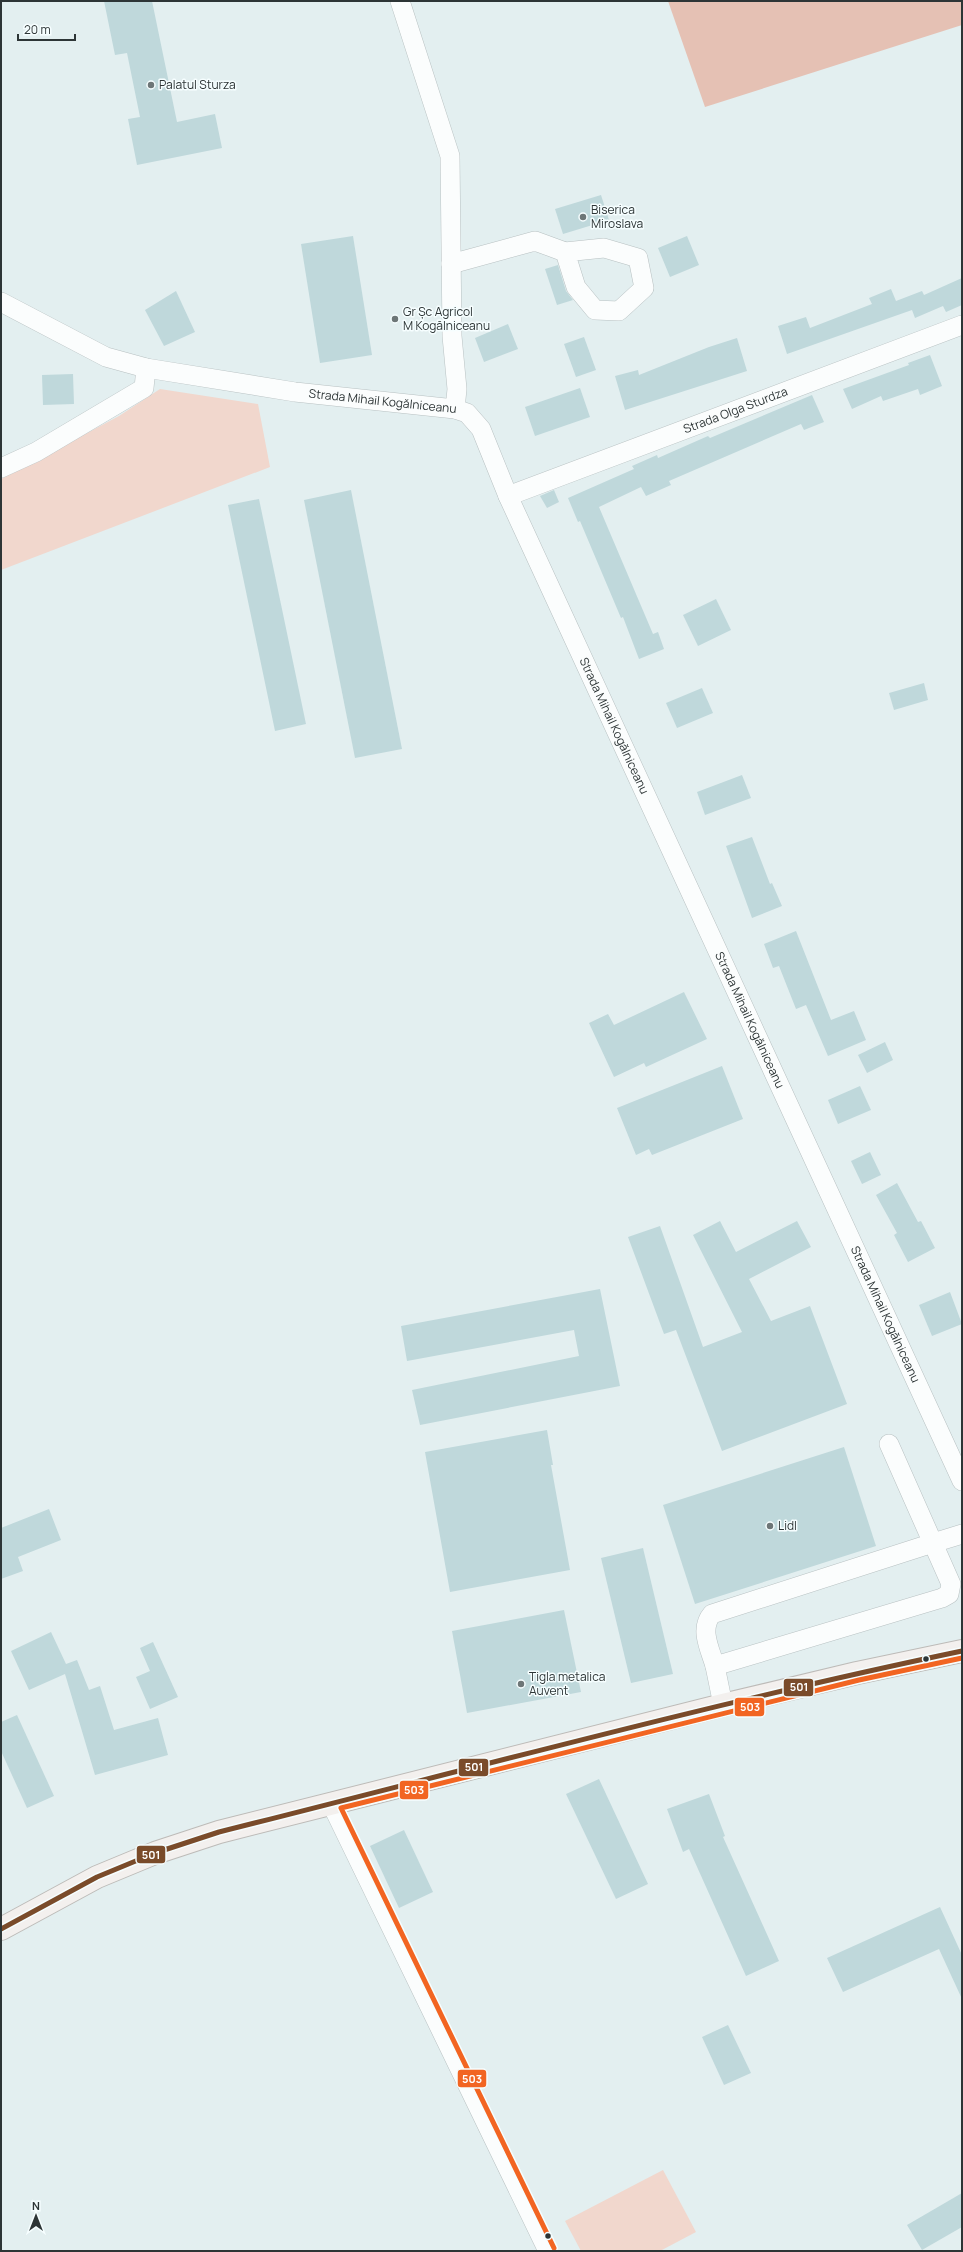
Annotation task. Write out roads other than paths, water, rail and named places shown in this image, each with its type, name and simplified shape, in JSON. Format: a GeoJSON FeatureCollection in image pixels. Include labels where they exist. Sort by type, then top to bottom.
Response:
{"type":"FeatureCollection","features":[{"type":"Feature","properties":{"kind":"main road"},"geometry":{"type":"LineString","coordinates":[[1,1929],[97,1877],[155,1853],[219,1832],[605,1736],[723,1705],[858,1673],[962,1651]]}},
{"type":"Feature","properties":{"kind":"street"},"geometry":{"type":"LineString","coordinates":[[400,1],[450,156],[452,336],[457,389],[454,409]]}},
{"type":"Feature","properties":{"kind":"street"},"geometry":{"type":"LineString","coordinates":[[451,264],[535,241],[565,252]]}},
{"type":"Feature","properties":{"kind":"street","name":"Strada Mihail Kogălniceanu"},"geometry":{"type":"LineString","coordinates":[[1,302],[106,357],[146,368],[295,392],[454,409],[467,413],[481,429],[508,496],[962,1481]]}},
{"type":"Feature","properties":{"kind":"street","name":"Strada Olga Sturdza"},"geometry":{"type":"LineString","coordinates":[[508,496],[962,325]]}},
{"type":"Feature","properties":{"kind":"street"},"geometry":{"type":"LineString","coordinates":[[1,468],[36,452],[144,388],[146,368]]}},
{"type":"Feature","properties":{"kind":"street"},"geometry":{"type":"LineString","coordinates":[[715,1666],[942,1598],[949,1594],[951,1584],[889,1444]]}},
{"type":"Feature","properties":{"kind":"street"},"geometry":{"type":"LineString","coordinates":[[723,1705],[715,1666],[704,1628],[706,1620],[712,1614],[933,1542],[962,1534]]}},
{"type":"Feature","properties":{"kind":"street"},"geometry":{"type":"LineString","coordinates":[[331,1803],[548,2251]]}},
{"type":"Feature","properties":{"kind":"place","name":"Palatul Sturza"},"geometry":{"type":"Point","coordinates":[151,85]}},
{"type":"Feature","properties":{"kind":"place","name":"Biserica Miroslava"},"geometry":{"type":"Point","coordinates":[583,217]}},
{"type":"Feature","properties":{"kind":"place","name":"Gr Șc Agricol M Kogălniceanu"},"geometry":{"type":"Point","coordinates":[395,319]}},
{"type":"Feature","properties":{"kind":"place","name":"Lidl"},"geometry":{"type":"Point","coordinates":[770,1526]}},
{"type":"Feature","properties":{"kind":"place","name":"Tigla metalica Auvent"},"geometry":{"type":"Point","coordinates":[521,1684]}}]}
